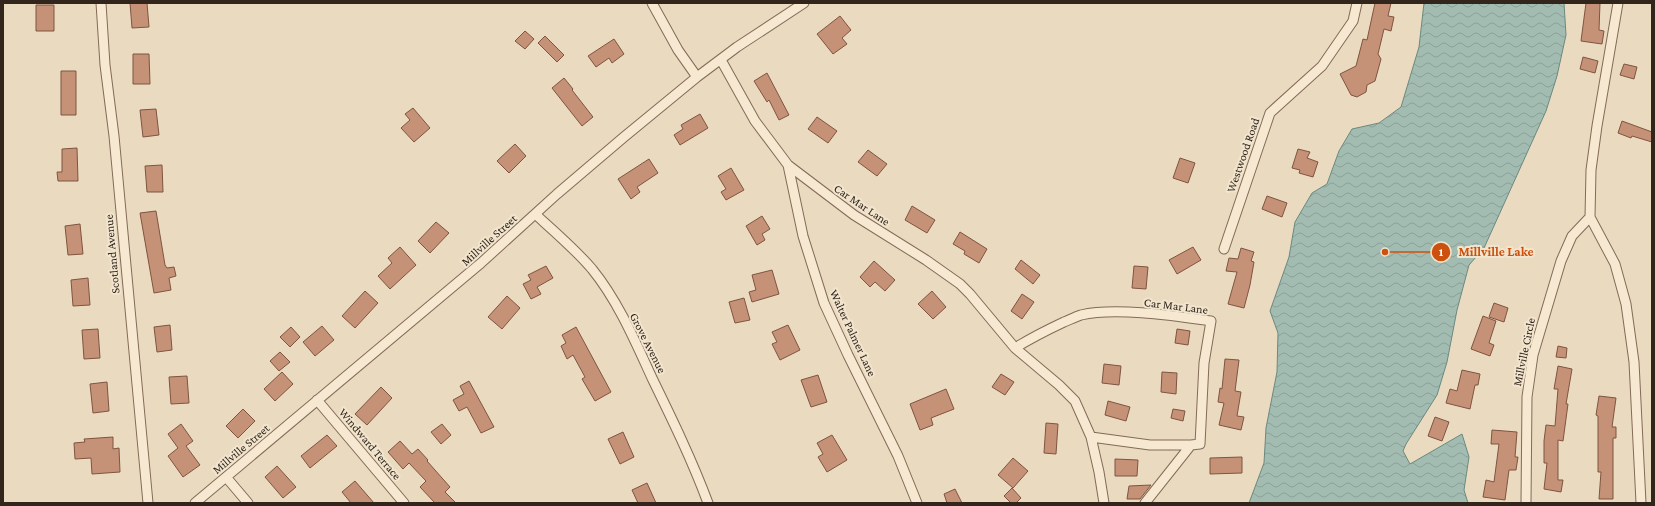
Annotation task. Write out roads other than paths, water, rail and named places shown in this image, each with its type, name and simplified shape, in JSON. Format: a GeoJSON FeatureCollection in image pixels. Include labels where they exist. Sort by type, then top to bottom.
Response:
{"type":"FeatureCollection","features":[{"type":"Feature","properties":{"kind":"street","name":"Scotland Avenue"},"geometry":{"type":"LineString","coordinates":[[101,3],[105,65],[114,136],[148,503]]}},
{"type":"Feature","properties":{"kind":"street"},"geometry":{"type":"LineString","coordinates":[[652,3],[678,50],[697,77]]}},
{"type":"Feature","properties":{"kind":"street","name":"Millville Street"},"geometry":{"type":"LineString","coordinates":[[195,503],[423,312],[624,136],[697,77],[762,30],[804,3]]}},
{"type":"Feature","properties":{"kind":"street","name":"Westwood Road"},"geometry":{"type":"LineString","coordinates":[[1224,249],[1270,113],[1322,66],[1353,21],[1357,3]]}},
{"type":"Feature","properties":{"kind":"street"},"geometry":{"type":"LineString","coordinates":[[1618,3],[1591,170],[1590,217],[1615,264],[1626,304],[1634,362],[1641,503]]}},
{"type":"Feature","properties":{"kind":"street","name":"Car Mar Lane"},"geometry":{"type":"LineString","coordinates":[[721,60],[754,121],[788,165],[854,215],[926,260],[960,284],[1015,348],[1060,385],[1075,402],[1091,437],[1104,503]]}},
{"type":"Feature","properties":{"kind":"street","name":"Walter Palmer Lane"},"geometry":{"type":"LineString","coordinates":[[788,165],[803,236],[824,303],[898,456],[917,503]]}},
{"type":"Feature","properties":{"kind":"street","name":"Grove Avenue"},"geometry":{"type":"LineString","coordinates":[[535,214],[574,249],[592,270],[608,293],[635,342],[677,430],[708,503]]}},
{"type":"Feature","properties":{"kind":"street","name":"Millville Circle"},"geometry":{"type":"LineString","coordinates":[[1526,503],[1527,397],[1534,355],[1561,261],[1572,236],[1590,217]]}},
{"type":"Feature","properties":{"kind":"street","name":"Car Mar Lane"},"geometry":{"type":"LineString","coordinates":[[1015,348],[1040,333],[1080,315],[1107,312],[1136,313],[1178,316],[1212,321],[1204,363],[1200,444],[1191,445],[1145,503]]}},
{"type":"Feature","properties":{"kind":"street","name":"Windward Terrace"},"geometry":{"type":"LineString","coordinates":[[317,400],[404,503]]}},
{"type":"Feature","properties":{"kind":"street"},"geometry":{"type":"LineString","coordinates":[[1091,437],[1150,445],[1191,445]]}},
{"type":"Feature","properties":{"kind":"street"},"geometry":{"type":"LineString","coordinates":[[226,477],[248,503]]}},
{"type":"Feature","properties":{"kind":"water"},"geometry":{"type":"Polygon","coordinates":[[[1424,3],[1564,3],[1566,35],[1557,76],[1546,111],[1484,248],[1469,265],[1457,310],[1447,362],[1437,395],[1403,451],[1410,464],[1462,434],[1469,457],[1464,490],[1468,503],[1249,503],[1264,463],[1266,428],[1277,372],[1278,333],[1270,311],[1289,257],[1295,222],[1312,193],[1327,184],[1339,151],[1352,129],[1379,123],[1401,107],[1419,47],[1424,3]]]}},
{"type":"Feature","properties":{"kind":"place","name":"Millville Lake"},"geometry":{"type":"Point","coordinates":[1385,252]}}]}
